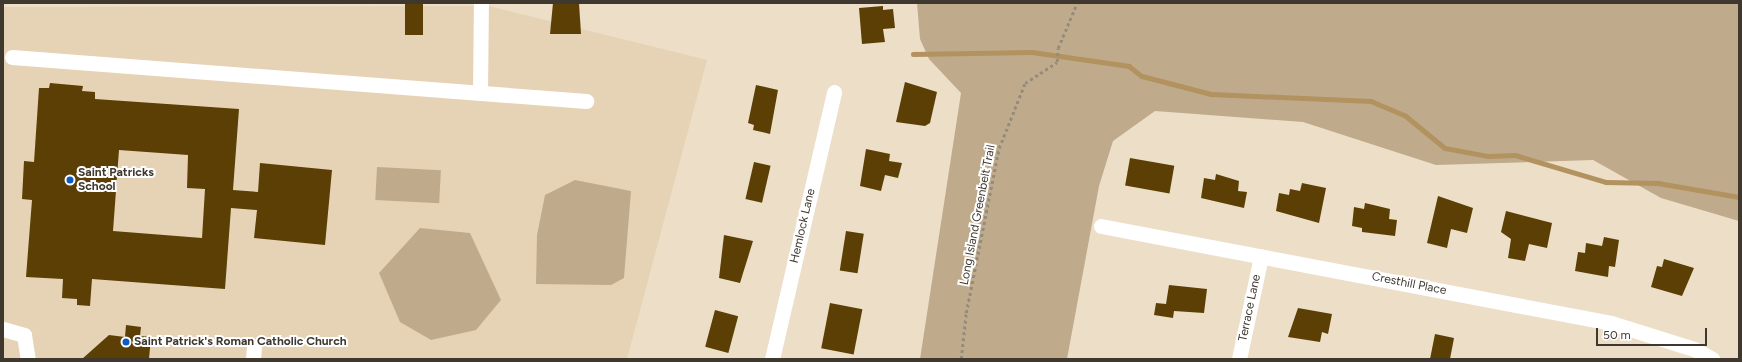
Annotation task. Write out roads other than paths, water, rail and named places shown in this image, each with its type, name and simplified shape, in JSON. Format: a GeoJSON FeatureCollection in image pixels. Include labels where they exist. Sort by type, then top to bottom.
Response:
{"type":"FeatureCollection","features":[{"type":"Feature","properties":{"kind":"street"},"geometry":{"type":"LineString","coordinates":[[480,92],[481,3]]}},
{"type":"Feature","properties":{"kind":"street"},"geometry":{"type":"LineString","coordinates":[[12,56],[586,101]]}},
{"type":"Feature","properties":{"kind":"street","name":"Hemlock Lane"},"geometry":{"type":"LineString","coordinates":[[772,359],[834,92]]}},
{"type":"Feature","properties":{"kind":"street","name":"Cresthill Place"},"geometry":{"type":"LineString","coordinates":[[1101,226],[1610,323],[1694,349],[1712,359]]}},
{"type":"Feature","properties":{"kind":"street","name":"Terrace Lane"},"geometry":{"type":"LineString","coordinates":[[1239,359],[1261,256]]}},
{"type":"Feature","properties":{"kind":"street"},"geometry":{"type":"LineString","coordinates":[[3,329],[24,335],[28,359]]}},
{"type":"Feature","properties":{"kind":"waterway"},"geometry":{"type":"LineString","coordinates":[[913,54],[1032,52],[1129,66],[1142,76],[1211,94],[1371,101],[1406,116],[1445,148],[1488,156],[1515,155],[1606,182],[1658,183],[1739,197]]}},
{"type":"Feature","properties":{"kind":"place","name":"Saint Patricks School"},"geometry":{"type":"Point","coordinates":[70,180]}},
{"type":"Feature","properties":{"kind":"place","name":"Saint Patrick's Roman Catholic Church"},"geometry":{"type":"Point","coordinates":[126,342]}}]}
